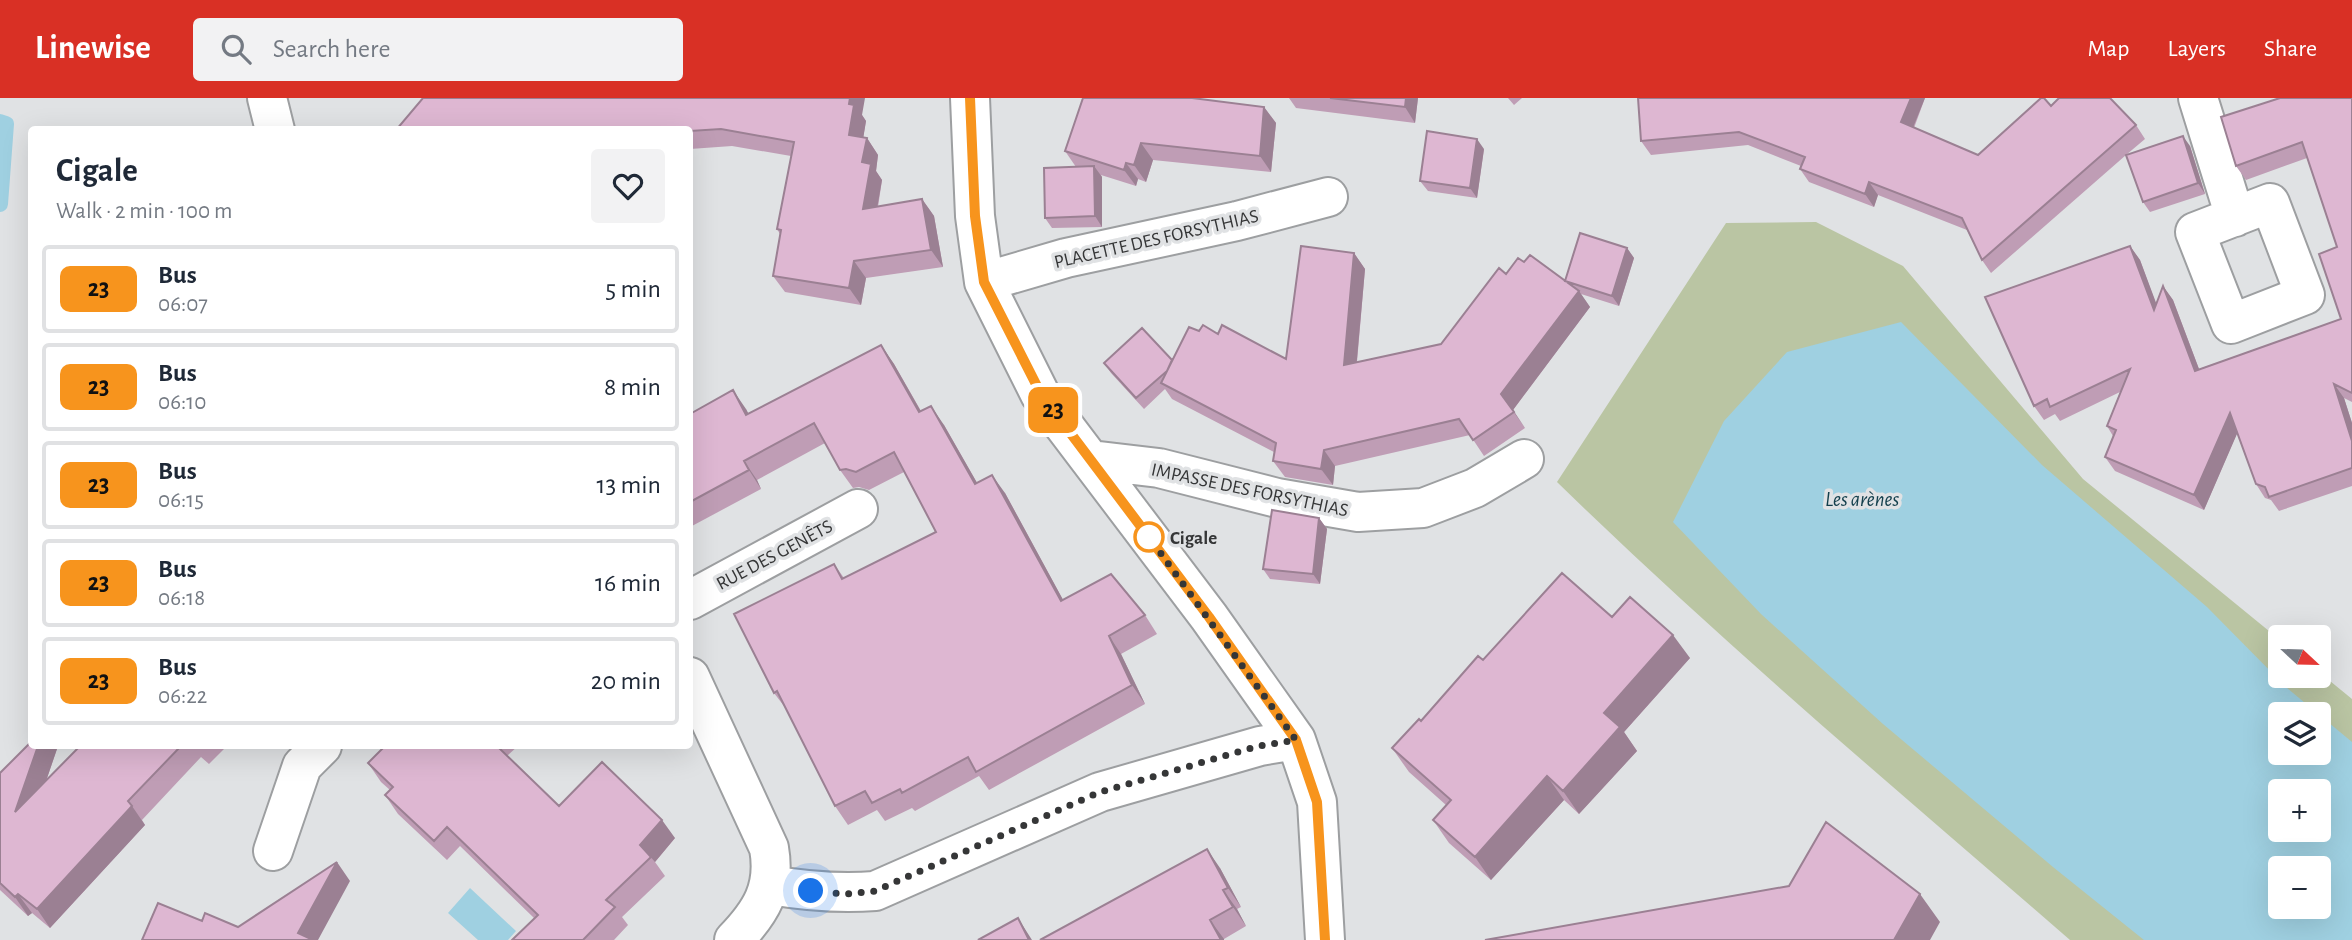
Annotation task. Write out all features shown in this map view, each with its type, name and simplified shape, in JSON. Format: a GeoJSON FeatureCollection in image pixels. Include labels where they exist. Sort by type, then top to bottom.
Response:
{"type":"FeatureCollection","features":[{"type":"Feature","properties":{"kind":"street"},"geometry":{"type":"LineString","coordinates":[[267,98],[274,126]]}},
{"type":"Feature","properties":{"kind":"street"},"geometry":{"type":"LineString","coordinates":[[970,98],[975,216],[984,282],[1041,394],[1209,617],[1296,740],[1317,802],[1325,940]]}},
{"type":"Feature","properties":{"kind":"street"},"geometry":{"type":"LineString","coordinates":[[2198,98],[2235,217]]}},
{"type":"Feature","properties":{"kind":"street","name":"PLACETTE DES FORSYTHIAS"},"geometry":{"type":"LineString","coordinates":[[984,282],[1066,258],[1237,221],[1328,197]]}},
{"type":"Feature","properties":{"kind":"street","name":"IMPASSE DES FORSYTHIAS"},"geometry":{"type":"LineString","coordinates":[[1091,460],[1159,468],[1277,498],[1358,512],[1423,508],[1475,488],[1524,458]]}},
{"type":"Feature","properties":{"kind":"street","name":"RUE DES GENÊTS"},"geometry":{"type":"LineString","coordinates":[[693,598],[858,509]]}},
{"type":"Feature","properties":{"kind":"street"},"geometry":{"type":"LineString","coordinates":[[693,683],[769,848],[770,885],[757,913],[734,940]]}},
{"type":"Feature","properties":{"kind":"street"},"geometry":{"type":"LineString","coordinates":[[770,885],[845,894],[875,891],[1100,792],[1259,746],[1296,740]]}},
{"type":"Feature","properties":{"kind":"street"},"geometry":{"type":"LineString","coordinates":[[273,851],[302,766],[319,749]]}},
{"type":"Feature","properties":{"kind":"green space","name":"Les arènes"},"geometry":{"type":"Polygon","coordinates":[[[1816,222],[1903,266],[2083,479],[2268,630],[2268,688],[2331,688],[2331,682],[2352,699],[2352,940],[2070,940],[1746,658],[1557,482],[1726,223],[1816,222]]]}},
{"type":"Feature","properties":{"kind":"water","name":"Les arènes"},"geometry":{"type":"Polygon","coordinates":[[[1901,322],[2042,465],[2207,607],[2268,669],[2268,688],[2287,688],[2304,702],[2268,702],[2268,765],[2331,765],[2331,725],[2352,742],[2352,940],[2144,940],[2053,867],[1883,724],[1761,614],[1673,522],[1724,421],[1787,352],[1901,322]]]}},
{"type":"Feature","properties":{"kind":"water"},"geometry":{"type":"Polygon","coordinates":[[[470,888],[516,931],[508,940],[478,940],[448,913],[470,888]]]}},
{"type":"Feature","properties":{"kind":"building"},"geometry":{"type":"Polygon","coordinates":[[[423,98],[850,98],[849,104],[854,105],[849,135],[867,138],[862,162],[871,164],[863,209],[922,199],[931,250],[854,261],[849,288],[773,276],[781,230],[777,229],[794,142],[721,129],[693,131],[693,126],[399,126],[423,98]]]}},
{"type":"Feature","properties":{"kind":"building"},"geometry":{"type":"Polygon","coordinates":[[[1083,98],[1192,98],[1264,107],[1260,156],[1141,143],[1134,165],[1126,163],[1124,170],[1065,151],[1083,98]]]}},
{"type":"Feature","properties":{"kind":"building"},"geometry":{"type":"Polygon","coordinates":[[[1330,98],[1406,98],[1405,107],[1330,98]]]}},
{"type":"Feature","properties":{"kind":"building"},"geometry":{"type":"Polygon","coordinates":[[[1638,98],[1911,98],[1901,122],[1978,155],[2041,98],[2051,106],[2059,98],[2110,98],[2136,125],[1982,260],[1962,218],[1869,182],[1865,194],[1800,169],[1805,157],[1739,132],[1641,141],[1638,98]]]}},
{"type":"Feature","properties":{"kind":"building"},"geometry":{"type":"Polygon","coordinates":[[[2280,98],[2352,98],[2352,393],[2334,384],[2352,441],[2352,468],[2269,497],[2265,487],[2256,484],[2230,413],[2194,495],[2105,457],[2116,430],[2107,426],[2130,369],[2050,407],[2047,399],[2034,406],[1985,297],[2130,246],[2154,310],[2163,286],[2195,371],[2341,319],[2319,254],[2337,247],[2302,142],[2236,166],[2221,117],[2280,98]]]}},
{"type":"Feature","properties":{"kind":"building"},"geometry":{"type":"Polygon","coordinates":[[[1427,131],[1477,139],[1470,188],[1420,181],[1427,131]]]}},
{"type":"Feature","properties":{"kind":"building"},"geometry":{"type":"Polygon","coordinates":[[[2183,136],[2198,183],[2143,202],[2126,155],[2183,136]]]}},
{"type":"Feature","properties":{"kind":"building"},"geometry":{"type":"Polygon","coordinates":[[[1094,166],[1095,216],[1045,218],[1044,168],[1094,166]]]}},
{"type":"Feature","properties":{"kind":"building"},"geometry":{"type":"Polygon","coordinates":[[[1580,233],[1627,248],[1612,296],[1565,281],[1580,233]]]}},
{"type":"Feature","properties":{"kind":"building"},"geometry":{"type":"Polygon","coordinates":[[[1301,246],[1354,253],[1344,365],[1441,344],[1499,268],[1506,274],[1518,258],[1524,262],[1530,255],[1579,291],[1501,394],[1514,412],[1473,440],[1459,419],[1324,450],[1321,469],[1273,461],[1276,443],[1161,383],[1189,327],[1199,331],[1203,325],[1218,334],[1222,325],[1286,359],[1301,246]]]}},
{"type":"Feature","properties":{"kind":"building"},"geometry":{"type":"Polygon","coordinates":[[[1142,328],[1172,360],[1167,371],[1136,398],[1104,363],[1142,328]]]}},
{"type":"Feature","properties":{"kind":"building"},"geometry":{"type":"Polygon","coordinates":[[[881,345],[919,412],[931,406],[975,484],[992,475],[1061,601],[1111,574],[1145,615],[1109,636],[1132,685],[976,772],[968,757],[902,793],[900,789],[872,803],[865,791],[835,806],[777,691],[774,693],[734,614],[834,564],[842,579],[936,532],[894,452],[856,472],[840,470],[814,423],[744,461],[749,470],[693,500],[693,412],[733,390],[746,415],[881,345]]]}},
{"type":"Feature","properties":{"kind":"building"},"geometry":{"type":"Polygon","coordinates":[[[1272,510],[1319,518],[1313,574],[1263,569],[1272,510]]]}},
{"type":"Feature","properties":{"kind":"building"},"geometry":{"type":"Polygon","coordinates":[[[1562,573],[1612,617],[1630,597],[1673,635],[1604,713],[1620,727],[1563,791],[1547,776],[1475,857],[1433,820],[1451,800],[1392,748],[1419,719],[1421,721],[1478,656],[1483,660],[1562,573]]]}},
{"type":"Feature","properties":{"kind":"building"},"geometry":{"type":"Polygon","coordinates":[[[28,745],[28,749],[37,749],[15,812],[77,749],[178,749],[128,801],[132,806],[37,909],[18,894],[15,897],[0,883],[0,773],[28,745]]]}},
{"type":"Feature","properties":{"kind":"building"},"geometry":{"type":"Polygon","coordinates":[[[382,749],[500,749],[559,806],[602,762],[662,820],[640,845],[651,857],[606,900],[615,907],[583,940],[512,940],[538,915],[447,827],[434,841],[385,795],[393,787],[368,763],[382,749]]]}},
{"type":"Feature","properties":{"kind":"building"},"geometry":{"type":"Polygon","coordinates":[[[1826,822],[1920,894],[1894,940],[1485,940],[1789,886],[1826,822]]]}},
{"type":"Feature","properties":{"kind":"building"},"geometry":{"type":"Polygon","coordinates":[[[1207,849],[1228,888],[1223,890],[1233,907],[1210,920],[1221,940],[1040,940],[1207,849]]]}},
{"type":"Feature","properties":{"kind":"building"},"geometry":{"type":"Polygon","coordinates":[[[337,862],[298,933],[313,940],[142,940],[158,903],[202,921],[205,913],[238,927],[337,862]]]}},
{"type":"Feature","properties":{"kind":"building"},"geometry":{"type":"Polygon","coordinates":[[[1018,918],[1029,940],[978,940],[1018,918]]]}},
{"type":"Feature","properties":{"kind":"waterway"},"geometry":{"type":"LineString","coordinates":[[0,122],[6,124],[0,204]]}},
{"type":"Feature","properties":{"kind":"bus line","name":"23"},"geometry":{"type":"LineString","coordinates":[[970,98],[975,216],[984,282],[1041,394],[1209,617],[1296,740],[1317,802],[1325,940]]}},
{"type":"Feature","properties":{"kind":"place","name":"Cigale"},"geometry":{"type":"Point","coordinates":[1149,537]}},
{"type":"Feature","properties":{"kind":"route"},"geometry":{"type":"LineString","coordinates":[[811,891],[845,894],[875,891],[1119,785],[1259,746],[1296,740],[1149,537]]}}]}
